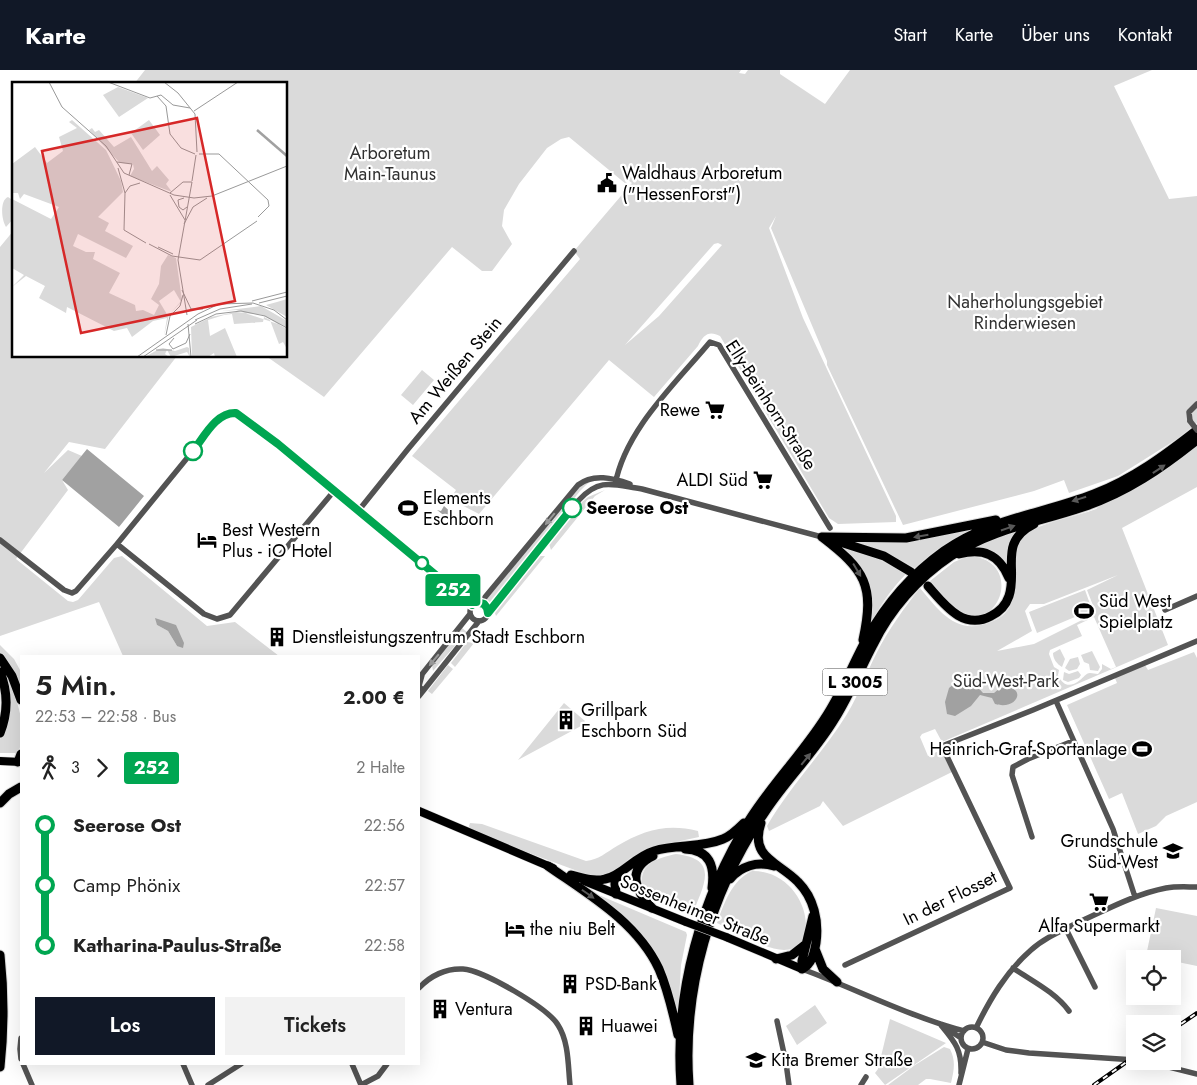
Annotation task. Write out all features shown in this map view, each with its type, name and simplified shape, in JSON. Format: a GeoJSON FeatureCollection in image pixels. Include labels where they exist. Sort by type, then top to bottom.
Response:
{"type":"FeatureCollection","features":[{"type":"Feature","properties":{"kind":"highway","name":"L 3005"},"geometry":{"type":"LineString","coordinates":[[681,1085],[680,1046],[689,974],[697,938],[711,896],[729,856],[750,818],[826,717],[878,620],[894,598],[932,560],[976,532],[1082,498],[1124,481],[1152,464],[1197,430]]}},
{"type":"Feature","properties":{"kind":"highway","name":"L 3005"},"geometry":{"type":"LineString","coordinates":[[689,1085],[690,1020],[696,976],[704,940],[723,887],[743,847],[766,811],[833,722],[851,691],[873,644],[893,612],[916,585],[949,557],[988,536],[1014,526],[1083,507],[1121,491],[1157,471],[1197,440]]}},
{"type":"Feature","properties":{"kind":"highway"},"geometry":{"type":"LineString","coordinates":[[822,537],[906,538],[1021,516]]}},
{"type":"Feature","properties":{"kind":"highway"},"geometry":{"type":"LineString","coordinates":[[928,586],[955,614],[968,620],[990,617],[1002,609],[1009,597],[1012,552],[1018,536],[1030,526],[1046,518]]}},
{"type":"Feature","properties":{"kind":"highway"},"geometry":{"type":"LineString","coordinates":[[822,537],[876,553],[897,562],[911,572]]}},
{"type":"Feature","properties":{"kind":"highway"},"geometry":{"type":"LineString","coordinates":[[822,537],[852,562],[862,578],[866,590],[868,617],[861,650]]}},
{"type":"Feature","properties":{"kind":"highway"},"geometry":{"type":"LineString","coordinates":[[949,557],[971,551],[986,553],[1000,563],[1011,583]]}},
{"type":"Feature","properties":{"kind":"highway"},"geometry":{"type":"LineString","coordinates":[[0,658],[12,676],[20,697]]}},
{"type":"Feature","properties":{"kind":"highway"},"geometry":{"type":"LineString","coordinates":[[0,672],[7,701],[0,733]]}},
{"type":"Feature","properties":{"kind":"highway"},"geometry":{"type":"LineString","coordinates":[[0,803],[9,794],[20,788]]}},
{"type":"Feature","properties":{"kind":"highway"},"geometry":{"type":"LineString","coordinates":[[766,811],[758,830],[758,843],[768,859],[799,883],[807,894],[817,925],[815,949],[809,964],[802,970]]}},
{"type":"Feature","properties":{"kind":"highway"},"geometry":{"type":"LineString","coordinates":[[571,875],[601,880],[620,873],[639,858],[655,850],[723,839],[750,818]]}},
{"type":"Feature","properties":{"kind":"highway"},"geometry":{"type":"LineString","coordinates":[[652,908],[641,896],[636,878],[639,868],[643,863],[662,852],[693,849],[707,857],[711,862],[713,874],[711,896]]}},
{"type":"Feature","properties":{"kind":"highway"},"geometry":{"type":"LineString","coordinates":[[723,887],[736,873],[746,866],[768,864],[777,867]]}},
{"type":"Feature","properties":{"kind":"highway"},"geometry":{"type":"LineString","coordinates":[[548,866],[600,902],[623,921],[643,943],[663,979],[680,1046]]}},
{"type":"Feature","properties":{"kind":"highway"},"geometry":{"type":"LineString","coordinates":[[616,894],[615,884],[620,873]]}},
{"type":"Feature","properties":{"kind":"highway"},"geometry":{"type":"LineString","coordinates":[[802,970],[802,961],[812,924],[813,908]]}},
{"type":"Feature","properties":{"kind":"highway"},"geometry":{"type":"LineString","coordinates":[[776,959],[792,954],[806,944]]}},
{"type":"Feature","properties":{"kind":"highway"},"geometry":{"type":"LineString","coordinates":[[815,949],[823,969],[837,982]]}},
{"type":"Feature","properties":{"kind":"highway"},"geometry":{"type":"LineString","coordinates":[[0,955],[3,980],[3,1015],[0,1067]]}},
{"type":"Feature","properties":{"kind":"main road"},"geometry":{"type":"LineString","coordinates":[[0,761],[20,759]]}},
{"type":"Feature","properties":{"kind":"main road","name":"Sossenheimer Straße"},"geometry":{"type":"LineString","coordinates":[[420,813],[726,937],[802,970]]}},
{"type":"Feature","properties":{"kind":"street","name":"Am Weißen Stein"},"geometry":{"type":"LineString","coordinates":[[359,510],[574,251]]}},
{"type":"Feature","properties":{"kind":"street","name":"Elly-Beinhorn-Straße"},"geometry":{"type":"LineString","coordinates":[[615,482],[627,448],[638,430],[710,342],[716,343],[719,345],[830,528]]}},
{"type":"Feature","properties":{"kind":"street"},"geometry":{"type":"LineString","coordinates":[[1197,404],[1189,412],[1190,421],[1197,430]]}},
{"type":"Feature","properties":{"kind":"street"},"geometry":{"type":"LineString","coordinates":[[0,540],[64,590],[72,593],[76,591],[117,544],[219,418],[228,413],[236,413],[273,440],[472,605]]}},
{"type":"Feature","properties":{"kind":"street"},"geometry":{"type":"LineString","coordinates":[[479,621],[474,620],[470,614],[469,609],[472,605],[476,602],[481,602],[578,485],[595,478],[822,537]]}},
{"type":"Feature","properties":{"kind":"street"},"geometry":{"type":"LineString","coordinates":[[421,694],[479,621],[486,618],[488,613],[584,494],[599,485],[615,482]]}},
{"type":"Feature","properties":{"kind":"street"},"geometry":{"type":"LineString","coordinates":[[117,544],[204,614],[217,619],[226,618],[247,597],[334,491]]}},
{"type":"Feature","properties":{"kind":"street"},"geometry":{"type":"LineString","coordinates":[[1165,610],[1197,596]]}},
{"type":"Feature","properties":{"kind":"street"},"geometry":{"type":"LineString","coordinates":[[481,602],[487,608],[488,613]]}},
{"type":"Feature","properties":{"kind":"street"},"geometry":{"type":"LineString","coordinates":[[421,675],[470,614]]}},
{"type":"Feature","properties":{"kind":"street"},"geometry":{"type":"LineString","coordinates":[[1135,897],[1126,863],[1113,829],[1056,701],[1197,641]]}},
{"type":"Feature","properties":{"kind":"street","name":"In der Flosset"},"geometry":{"type":"LineString","coordinates":[[845,965],[1010,888],[942,746],[1056,701]]}},
{"type":"Feature","properties":{"kind":"street"},"geometry":{"type":"LineString","coordinates":[[1032,837],[1012,775],[1013,767],[1074,741]]}},
{"type":"Feature","properties":{"kind":"street"},"geometry":{"type":"LineString","coordinates":[[976,1028],[996,990],[1013,968],[1042,941],[1135,897],[1179,886],[1197,888]]}},
{"type":"Feature","properties":{"kind":"street"},"geometry":{"type":"LineString","coordinates":[[1066,929],[1095,987]]}},
{"type":"Feature","properties":{"kind":"street"},"geometry":{"type":"LineString","coordinates":[[1013,968],[1064,1004],[1069,1011]]}},
{"type":"Feature","properties":{"kind":"street"},"geometry":{"type":"LineString","coordinates":[[420,987],[438,974],[453,969],[469,969],[509,988],[536,1005],[550,1016],[561,1030],[570,1085]]}},
{"type":"Feature","properties":{"kind":"street","name":"Sossenheimer Straße"},"geometry":{"type":"LineString","coordinates":[[802,970],[837,982],[940,1024],[964,1031]]}},
{"type":"Feature","properties":{"kind":"street"},"geometry":{"type":"LineString","coordinates":[[777,1021],[789,1085]]}},
{"type":"Feature","properties":{"kind":"street"},"geometry":{"type":"LineString","coordinates":[[940,1024],[954,1041],[959,1051],[962,1061],[959,1085]]}},
{"type":"Feature","properties":{"kind":"street","name":"Sossenheimer Straße"},"geometry":{"type":"LineString","coordinates":[[940,1024],[961,1038],[963,1045],[968,1049]]}},
{"type":"Feature","properties":{"kind":"street"},"geometry":{"type":"LineString","coordinates":[[961,1038],[964,1031],[971,1027],[976,1028],[982,1034],[982,1042],[978,1048],[968,1049],[961,1073]]}},
{"type":"Feature","properties":{"kind":"street"},"geometry":{"type":"LineString","coordinates":[[982,1042],[1006,1050],[1029,1053],[1126,1059]]}},
{"type":"Feature","properties":{"kind":"street"},"geometry":{"type":"LineString","coordinates":[[23,1065],[32,1085]]}},
{"type":"Feature","properties":{"kind":"street"},"geometry":{"type":"LineString","coordinates":[[183,1065],[192,1085]]}},
{"type":"Feature","properties":{"kind":"street"},"geometry":{"type":"LineString","coordinates":[[208,1085],[239,1065]]}},
{"type":"Feature","properties":{"kind":"street"},"geometry":{"type":"LineString","coordinates":[[352,1065],[361,1085],[378,1076],[385,1065]]}},
{"type":"Feature","properties":{"kind":"street"},"geometry":{"type":"LineString","coordinates":[[1181,1070],[1197,1074]]}},
{"type":"Feature","properties":{"kind":"street"},"geometry":{"type":"LineString","coordinates":[[861,1085],[866,1077]]}},
{"type":"Feature","properties":{"kind":"green space"},"geometry":{"type":"Polygon","coordinates":[[[145,70],[741,70],[739,73],[745,74],[748,70],[780,70],[780,74],[825,104],[850,70],[1152,70],[1114,86],[1169,199],[1197,196],[1197,423],[1177,439],[1118,476],[1069,493],[1064,480],[1034,491],[903,525],[827,365],[827,361],[771,228],[776,216],[769,228],[803,318],[896,516],[896,522],[838,524],[829,518],[720,336],[713,333],[704,336],[698,346],[654,397],[609,360],[479,514],[450,499],[456,490],[412,456],[580,259],[574,251],[632,183],[628,180],[626,184],[569,137],[561,139],[547,148],[519,184],[504,210],[502,226],[512,244],[492,271],[482,271],[452,247],[324,397],[269,358],[288,358],[288,82],[136,82],[145,70]],[[714,244],[625,345],[659,316],[722,245],[714,244]]]}},
{"type":"Feature","properties":{"kind":"green space"},"geometry":{"type":"Polygon","coordinates":[[[8,197],[12,200],[12,220],[6,227],[2,210],[5,199],[8,197]]]}},
{"type":"Feature","properties":{"kind":"green space"},"geometry":{"type":"Polygon","coordinates":[[[12,232],[12,358],[175,358],[105,449],[69,442],[44,473],[68,450],[82,456],[62,480],[68,490],[16,559],[68,601],[73,602],[78,600],[114,558],[122,556],[207,626],[235,622],[278,655],[123,655],[99,602],[0,636],[0,247],[12,232]],[[157,625],[168,631],[177,646],[176,625],[157,625]]]}},
{"type":"Feature","properties":{"kind":"green space"},"geometry":{"type":"Polygon","coordinates":[[[422,370],[434,380],[413,405],[401,395],[422,370]]]}},
{"type":"Feature","properties":{"kind":"green space","name":"Süd-West-Park"},"geometry":{"type":"Polygon","coordinates":[[[1197,445],[1197,487],[1122,528],[1168,645],[942,742],[935,729],[922,734],[920,737],[928,756],[941,750],[952,772],[843,826],[823,801],[820,806],[769,831],[767,826],[776,811],[847,714],[882,643],[920,588],[939,610],[962,625],[981,625],[998,619],[1008,610],[1012,599],[1016,548],[1022,537],[1028,532],[1046,524],[1096,509],[1142,485],[1197,445]],[[1118,575],[1044,604],[1030,604],[1025,611],[1032,631],[997,651],[1034,644],[1096,613],[1087,590],[1118,575]],[[1094,617],[1077,625],[1082,636],[1050,650],[1049,654],[1054,667],[1059,670],[1058,675],[1060,679],[1067,685],[1076,683],[1089,673],[1098,674],[1102,669],[1102,664],[1111,669],[1116,667],[1094,617]]]}},
{"type":"Feature","properties":{"kind":"green space"},"geometry":{"type":"Polygon","coordinates":[[[593,480],[580,491],[490,605],[485,601],[579,487],[585,482],[593,480]]]}},
{"type":"Feature","properties":{"kind":"green space"},"geometry":{"type":"Polygon","coordinates":[[[605,490],[595,496],[551,550],[549,544],[582,502],[588,497],[605,490]]]}},
{"type":"Feature","properties":{"kind":"green space"},"geometry":{"type":"Polygon","coordinates":[[[1028,525],[1017,533],[1007,570],[1001,559],[994,552],[984,549],[971,549],[988,540],[1028,525]]]}},
{"type":"Feature","properties":{"kind":"green space"},"geometry":{"type":"Polygon","coordinates":[[[976,527],[944,545],[915,568],[886,552],[857,542],[976,527]]]}},
{"type":"Feature","properties":{"kind":"green space"},"geometry":{"type":"Polygon","coordinates":[[[837,545],[878,559],[906,574],[884,600],[868,629],[871,615],[871,592],[868,581],[857,562],[837,545]]]}},
{"type":"Feature","properties":{"kind":"green space"},"geometry":{"type":"Polygon","coordinates":[[[540,556],[545,556],[496,616],[496,608],[540,556]]]}},
{"type":"Feature","properties":{"kind":"green space"},"geometry":{"type":"Polygon","coordinates":[[[969,556],[986,560],[997,569],[1001,581],[1000,593],[995,605],[986,613],[974,616],[956,609],[930,581],[954,562],[969,556]]]}},
{"type":"Feature","properties":{"kind":"green space"},"geometry":{"type":"Polygon","coordinates":[[[1085,590],[1090,604],[1089,611],[1037,633],[1029,612],[1085,590]]]}},
{"type":"Feature","properties":{"kind":"green space"},"geometry":{"type":"Polygon","coordinates":[[[462,628],[467,632],[433,671],[432,665],[462,628]]]}},
{"type":"Feature","properties":{"kind":"green space"},"geometry":{"type":"Polygon","coordinates":[[[467,642],[474,643],[455,667],[451,663],[467,642]]]}},
{"type":"Feature","properties":{"kind":"green space"},"geometry":{"type":"Polygon","coordinates":[[[0,645],[14,659],[20,670],[20,689],[12,669],[0,653],[0,645]]]}},
{"type":"Feature","properties":{"kind":"green space"},"geometry":{"type":"Polygon","coordinates":[[[1060,649],[1065,659],[1062,667],[1053,655],[1053,653],[1060,649]]]}},
{"type":"Feature","properties":{"kind":"green space"},"geometry":{"type":"Polygon","coordinates":[[[1092,651],[1100,667],[1098,671],[1090,670],[1089,664],[1084,662],[1081,655],[1092,651]]]}},
{"type":"Feature","properties":{"kind":"green space","name":"Heinrich-Graf-Sportanlage"},"geometry":{"type":"Polygon","coordinates":[[[1194,652],[1197,658],[1197,802],[1166,816],[1156,826],[1138,834],[1122,793],[1109,799],[1067,705],[1117,683],[1115,678],[1145,665],[1148,670],[1194,652]]]}},
{"type":"Feature","properties":{"kind":"green space"},"geometry":{"type":"Polygon","coordinates":[[[1078,657],[1080,664],[1077,669],[1069,671],[1065,668],[1070,659],[1078,657]]]}},
{"type":"Feature","properties":{"kind":"green space"},"geometry":{"type":"Polygon","coordinates":[[[0,662],[15,694],[19,708],[20,746],[17,753],[0,753],[3,672],[0,662]]]}},
{"type":"Feature","properties":{"kind":"green space"},"geometry":{"type":"Polygon","coordinates":[[[448,665],[453,669],[432,694],[428,691],[448,665]]]}},
{"type":"Feature","properties":{"kind":"green space"},"geometry":{"type":"Polygon","coordinates":[[[1078,671],[1081,675],[1079,678],[1068,682],[1063,680],[1064,672],[1069,674],[1078,671]]]}},
{"type":"Feature","properties":{"kind":"green space"},"geometry":{"type":"Polygon","coordinates":[[[564,703],[585,721],[581,726],[518,760],[564,703]]]}},
{"type":"Feature","properties":{"kind":"green space"},"geometry":{"type":"Polygon","coordinates":[[[470,823],[482,824],[586,861],[598,857],[646,832],[666,828],[687,829],[698,831],[699,837],[657,846],[630,858],[613,873],[600,877],[591,876],[470,831],[470,823]]]}},
{"type":"Feature","properties":{"kind":"green space"},"geometry":{"type":"Polygon","coordinates":[[[676,854],[690,857],[699,862],[704,868],[704,884],[692,915],[658,902],[649,895],[643,885],[643,875],[649,865],[659,859],[676,854]]]}},
{"type":"Feature","properties":{"kind":"green space"},"geometry":{"type":"Polygon","coordinates":[[[752,871],[771,874],[786,883],[797,896],[804,910],[806,925],[804,938],[796,947],[784,950],[768,947],[717,923],[734,886],[752,871]]]}},
{"type":"Feature","properties":{"kind":"green space"},"geometry":{"type":"Polygon","coordinates":[[[601,896],[686,932],[681,965],[678,1017],[662,965],[601,900],[601,896]]]}},
{"type":"Feature","properties":{"kind":"green space"},"geometry":{"type":"Polygon","coordinates":[[[1156,908],[1197,916],[1197,966],[1181,963],[1181,950],[1147,950],[1156,908]]]}},
{"type":"Feature","properties":{"kind":"green space"},"geometry":{"type":"Polygon","coordinates":[[[815,1005],[827,1023],[797,1045],[786,1026],[815,1005]]]}},
{"type":"Feature","properties":{"kind":"green space"},"geometry":{"type":"Polygon","coordinates":[[[890,1019],[946,1043],[885,1085],[875,1073],[878,1069],[890,1019]]]}},
{"type":"Feature","properties":{"kind":"green space"},"geometry":{"type":"Polygon","coordinates":[[[944,1047],[950,1049],[954,1062],[951,1083],[926,1079],[918,1085],[888,1085],[915,1065],[944,1047]]]}},
{"type":"Feature","properties":{"kind":"shaded area"},"geometry":{"type":"Polygon","coordinates":[[[87,449],[144,496],[119,527],[62,480],[87,449]]]}},
{"type":"Feature","properties":{"kind":"shaded area"},"geometry":{"type":"Polygon","coordinates":[[[444,506],[455,516],[451,521],[437,510],[441,511],[444,506]]]}},
{"type":"Feature","properties":{"kind":"shaded area"},"geometry":{"type":"Polygon","coordinates":[[[155,618],[176,625],[184,643],[183,648],[177,646],[168,631],[157,625],[155,618]]]}},
{"type":"Feature","properties":{"kind":"shaded area"},"geometry":{"type":"Polygon","coordinates":[[[959,680],[976,685],[983,693],[994,693],[1000,688],[1009,688],[1017,693],[1017,697],[1010,704],[1003,705],[995,704],[992,698],[980,695],[971,706],[955,716],[947,714],[945,702],[949,688],[959,680]]]}},
{"type":"Feature","properties":{"kind":"railway"},"geometry":{"type":"LineString","coordinates":[[1181,1024],[1197,1013]]}},
{"type":"Feature","properties":{"kind":"railway"},"geometry":{"type":"LineString","coordinates":[[1094,1085],[1126,1062]]}},
{"type":"Feature","properties":{"kind":"bus line","name":"252"},"geometry":{"type":"LineString","coordinates":[[193,451],[219,418],[228,413],[236,413],[278,444],[472,605],[476,602],[484,604],[488,613],[572,508]]}},
{"type":"Feature","properties":{"kind":"place","name":"Waldhaus Arboretum (\"HessenForst\")"},"geometry":{"type":"Point","coordinates":[607,183]}},
{"type":"Feature","properties":{"kind":"place","name":"Rewe"},"geometry":{"type":"Point","coordinates":[715,410]}},
{"type":"Feature","properties":{"kind":"place","name":"ALDI Süd"},"geometry":{"type":"Point","coordinates":[763,480]}},
{"type":"Feature","properties":{"kind":"place","name":"Elements Eschborn"},"geometry":{"type":"Point","coordinates":[408,508]}},
{"type":"Feature","properties":{"kind":"place","name":"Seerose Ost"},"geometry":{"type":"Point","coordinates":[572,508]}},
{"type":"Feature","properties":{"kind":"place","name":"Best Western Plus - iO Hotel"},"geometry":{"type":"Point","coordinates":[207,540]}},
{"type":"Feature","properties":{"kind":"place","name":"Süd West Spielplatz"},"geometry":{"type":"Point","coordinates":[1084,611]}},
{"type":"Feature","properties":{"kind":"place","name":"Dienstleistungszentrum Stadt Eschborn"},"geometry":{"type":"Point","coordinates":[277,637]}},
{"type":"Feature","properties":{"kind":"place","name":"Grillpark Eschborn Süd"},"geometry":{"type":"Point","coordinates":[566,720]}},
{"type":"Feature","properties":{"kind":"place","name":"Heinrich-Graf-Sportanlage"},"geometry":{"type":"Point","coordinates":[1142,749]}},
{"type":"Feature","properties":{"kind":"place","name":"Grundschule Süd-West"},"geometry":{"type":"Point","coordinates":[1173,851]}},
{"type":"Feature","properties":{"kind":"place","name":"Alfa Supermarkt"},"geometry":{"type":"Point","coordinates":[1099,902]}},
{"type":"Feature","properties":{"kind":"place","name":"the niu Belt"},"geometry":{"type":"Point","coordinates":[515,929]}},
{"type":"Feature","properties":{"kind":"place","name":"PSD-Bank"},"geometry":{"type":"Point","coordinates":[570,984]}},
{"type":"Feature","properties":{"kind":"place","name":"Ventura"},"geometry":{"type":"Point","coordinates":[440,1009]}},
{"type":"Feature","properties":{"kind":"place","name":"Huawei"},"geometry":{"type":"Point","coordinates":[586,1026]}},
{"type":"Feature","properties":{"kind":"place","name":"Kita Bremer Straße"},"geometry":{"type":"Point","coordinates":[756,1060]}},
{"type":"Feature","properties":{"kind":"park label","name":"Arboretum Main-Taunus"},"geometry":{"type":"Point","coordinates":[390,164]}},
{"type":"Feature","properties":{"kind":"park label","name":"Naherholungsgebiet Rinderwiesen"},"geometry":{"type":"Point","coordinates":[1025,312]}}]}
